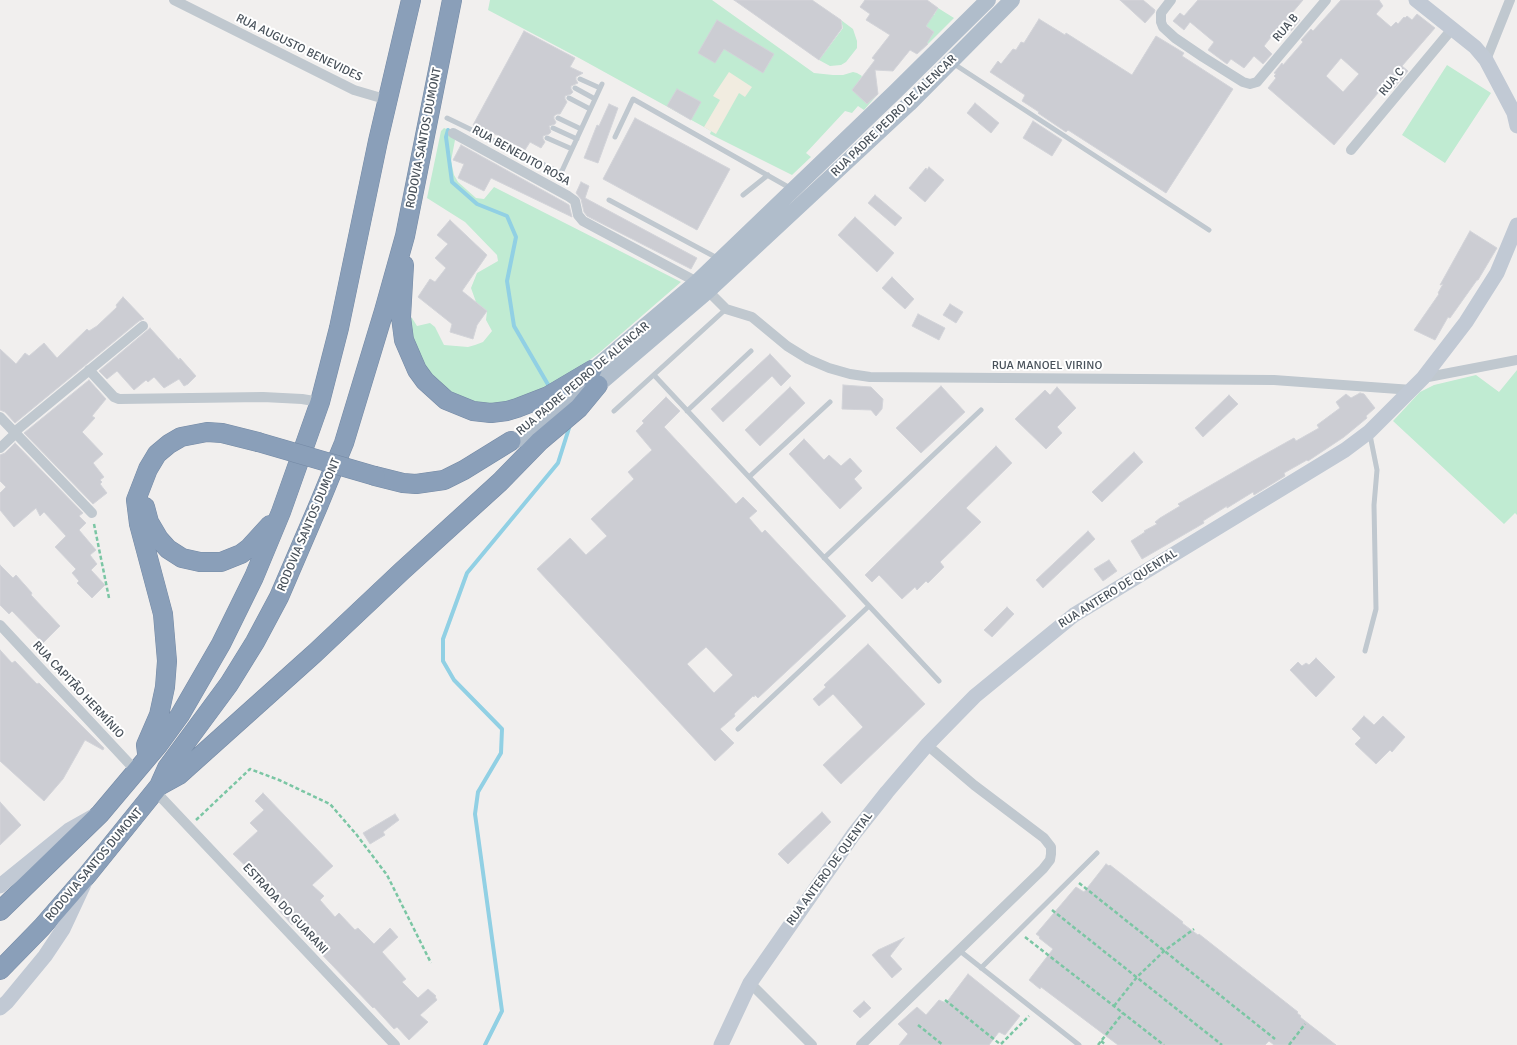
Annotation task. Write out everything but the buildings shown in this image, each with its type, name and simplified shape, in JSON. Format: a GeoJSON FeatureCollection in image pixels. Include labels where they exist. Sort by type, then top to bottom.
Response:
{"type":"FeatureCollection","features":[{"type":"Feature","properties":{"kind":"highway"},"geometry":{"type":"LineString","coordinates":[[0,911],[100,814],[142,766],[180,715],[221,644],[254,577],[281,512],[320,402],[339,328],[378,141],[411,0]]}},
{"type":"Feature","properties":{"kind":"highway","name":"RODOVIA SANTOS DUMONT"},"geometry":{"type":"LineString","coordinates":[[0,970],[42,927],[88,874],[157,788],[167,768],[230,684],[279,597],[320,504],[344,443],[405,236],[452,0]]}},
{"type":"Feature","properties":{"kind":"highway"},"geometry":{"type":"LineString","coordinates":[[405,236],[401,317],[404,340],[424,381],[446,400],[473,411],[491,413],[507,411],[595,377]]}},
{"type":"Feature","properties":{"kind":"highway"},"geometry":{"type":"LineString","coordinates":[[157,788],[179,775],[315,653],[500,482],[540,441],[579,408],[595,377]]}},
{"type":"Feature","properties":{"kind":"highway"},"geometry":{"type":"LineString","coordinates":[[142,766],[146,745],[159,715],[167,661],[163,614],[139,524],[136,500],[148,469],[157,454],[181,437],[207,432],[222,433],[375,476],[403,483],[416,484],[439,481],[460,473],[511,441]]}},
{"type":"Feature","properties":{"kind":"highway"},"geometry":{"type":"LineString","coordinates":[[141,486],[149,522],[159,539],[168,549],[182,558],[200,562],[221,562],[241,554],[249,548],[281,512]]}},
{"type":"Feature","properties":{"kind":"main road","name":"RUA PADRE PEDRO DE ALENCAR"},"geometry":{"type":"LineString","coordinates":[[702,286],[720,260],[896,92],[988,0]]}},
{"type":"Feature","properties":{"kind":"main road","name":"RUA PADRE PEDRO DE ALENCAR"},"geometry":{"type":"LineString","coordinates":[[511,441],[524,438],[702,286],[909,104],[1012,0]]}},
{"type":"Feature","properties":{"kind":"main road"},"geometry":{"type":"LineString","coordinates":[[933,55],[948,65]]}},
{"type":"Feature","properties":{"kind":"main road"},"geometry":{"type":"LineString","coordinates":[[896,92],[909,104]]}},
{"type":"Feature","properties":{"kind":"street","name":"RUA AUGUSTO BENEVIDES"},"geometry":{"type":"LineString","coordinates":[[174,0],[354,90],[388,100]]}},
{"type":"Feature","properties":{"kind":"street","name":"RUA B"},"geometry":{"type":"LineString","coordinates":[[1169,2],[1161,13],[1161,22],[1164,27],[1196,52],[1243,82],[1250,84],[1256,82],[1326,0]]}},
{"type":"Feature","properties":{"kind":"street"},"geometry":{"type":"LineString","coordinates":[[1416,0],[1475,46],[1486,60],[1514,113],[1517,126]]}},
{"type":"Feature","properties":{"kind":"street"},"geometry":{"type":"LineString","coordinates":[[1486,60],[1510,0]]}},
{"type":"Feature","properties":{"kind":"street","name":"RUA C"},"geometry":{"type":"LineString","coordinates":[[1351,150],[1452,29]]}},
{"type":"Feature","properties":{"kind":"street","name":"RUA BENEDITO ROSA"},"geometry":{"type":"LineString","coordinates":[[453,133],[568,196],[575,201],[578,215],[583,221],[702,286]]}},
{"type":"Feature","properties":{"kind":"street","name":"RUA ANTERO DE QUENTAL"},"geometry":{"type":"LineString","coordinates":[[721,1045],[750,982],[853,835],[927,745],[975,696],[1074,615],[1345,450],[1369,432],[1423,378],[1466,322],[1497,273],[1517,225]]}},
{"type":"Feature","properties":{"kind":"street","name":"RUA MANOEL VIRINO"},"geometry":{"type":"LineString","coordinates":[[702,286],[726,309],[752,317],[787,346],[808,359],[829,368],[870,377],[1274,380],[1412,390]]}},
{"type":"Feature","properties":{"kind":"street"},"geometry":{"type":"LineString","coordinates":[[0,448],[18,429],[143,326]]}},
{"type":"Feature","properties":{"kind":"street"},"geometry":{"type":"LineString","coordinates":[[1423,378],[1516,361]]}},
{"type":"Feature","properties":{"kind":"street"},"geometry":{"type":"LineString","coordinates":[[88,370],[114,397],[119,398],[263,397],[320,402]]}},
{"type":"Feature","properties":{"kind":"street"},"geometry":{"type":"LineString","coordinates":[[0,417],[92,513]]}},
{"type":"Feature","properties":{"kind":"street","name":"RUA CAPITÃO HERMÍNIO"},"geometry":{"type":"LineString","coordinates":[[0,625],[142,766]]}},
{"type":"Feature","properties":{"kind":"street"},"geometry":{"type":"LineString","coordinates":[[861,1045],[960,951],[1050,860],[1051,847],[1044,838],[974,785],[927,745]]}},
{"type":"Feature","properties":{"kind":"street","name":"ESTRADA DO GUARANI"},"geometry":{"type":"LineString","coordinates":[[157,788],[190,827],[396,1045]]}},
{"type":"Feature","properties":{"kind":"street"},"geometry":{"type":"LineString","coordinates":[[0,886],[69,830],[86,819],[100,814]]}},
{"type":"Feature","properties":{"kind":"street"},"geometry":{"type":"LineString","coordinates":[[0,1008],[32,971],[63,929],[88,874]]}},
{"type":"Feature","properties":{"kind":"street"},"geometry":{"type":"LineString","coordinates":[[750,982],[812,1045]]}},
{"type":"Feature","properties":{"kind":"lane"},"geometry":{"type":"LineString","coordinates":[[948,65],[1209,230]]}},
{"type":"Feature","properties":{"kind":"lane"},"geometry":{"type":"LineString","coordinates":[[448,118],[561,173],[601,86],[580,79]]}},
{"type":"Feature","properties":{"kind":"lane"},"geometry":{"type":"LineString","coordinates":[[575,88],[595,99]]}},
{"type":"Feature","properties":{"kind":"lane"},"geometry":{"type":"LineString","coordinates":[[569,98],[590,109]]}},
{"type":"Feature","properties":{"kind":"lane"},"geometry":{"type":"LineString","coordinates":[[615,137],[633,99],[793,190]]}},
{"type":"Feature","properties":{"kind":"lane"},"geometry":{"type":"LineString","coordinates":[[558,118],[581,128]]}},
{"type":"Feature","properties":{"kind":"lane"},"geometry":{"type":"LineString","coordinates":[[553,128],[577,139]]}},
{"type":"Feature","properties":{"kind":"lane"},"geometry":{"type":"LineString","coordinates":[[547,138],[572,149]]}},
{"type":"Feature","properties":{"kind":"lane"},"geometry":{"type":"LineString","coordinates":[[743,194],[768,175]]}},
{"type":"Feature","properties":{"kind":"lane"},"geometry":{"type":"LineString","coordinates":[[609,200],[720,260]]}},
{"type":"Feature","properties":{"kind":"lane"},"geometry":{"type":"LineString","coordinates":[[614,411],[726,309]]}},
{"type":"Feature","properties":{"kind":"lane"},"geometry":{"type":"LineString","coordinates":[[687,411],[750,351]]}},
{"type":"Feature","properties":{"kind":"lane"},"geometry":{"type":"LineString","coordinates":[[654,375],[939,681]]}},
{"type":"Feature","properties":{"kind":"lane"},"geometry":{"type":"LineString","coordinates":[[749,477],[830,402]]}},
{"type":"Feature","properties":{"kind":"lane"},"geometry":{"type":"LineString","coordinates":[[824,558],[980,410]]}},
{"type":"Feature","properties":{"kind":"lane"},"geometry":{"type":"LineString","coordinates":[[1365,651],[1376,609],[1374,486],[1377,470],[1369,432]]}},
{"type":"Feature","properties":{"kind":"lane"},"geometry":{"type":"LineString","coordinates":[[738,730],[869,606]]}},
{"type":"Feature","properties":{"kind":"lane"},"geometry":{"type":"LineString","coordinates":[[981,968],[1097,853]]}},
{"type":"Feature","properties":{"kind":"lane"},"geometry":{"type":"LineString","coordinates":[[960,951],[1080,1045]]}},
{"type":"Feature","properties":{"kind":"path"},"geometry":{"type":"LineString","coordinates":[[92,513],[109,598]]}},
{"type":"Feature","properties":{"kind":"path"},"geometry":{"type":"LineString","coordinates":[[190,827],[250,769],[279,780],[330,804],[387,875],[431,963]]}},
{"type":"Feature","properties":{"kind":"path"},"geometry":{"type":"LineString","coordinates":[[1072,878],[1275,1038]]}},
{"type":"Feature","properties":{"kind":"path"},"geometry":{"type":"LineString","coordinates":[[1044,905],[1222,1045]]}},
{"type":"Feature","properties":{"kind":"path"},"geometry":{"type":"LineString","coordinates":[[1114,1006],[1136,978],[1164,951],[1194,929]]}},
{"type":"Feature","properties":{"kind":"path"},"geometry":{"type":"LineString","coordinates":[[1018,932],[1164,1045]]}},
{"type":"Feature","properties":{"kind":"path"},"geometry":{"type":"LineString","coordinates":[[945,1000],[1000,1045],[1035,1010]]}},
{"type":"Feature","properties":{"kind":"path"},"geometry":{"type":"LineString","coordinates":[[1098,1045],[1123,1013]]}},
{"type":"Feature","properties":{"kind":"path"},"geometry":{"type":"LineString","coordinates":[[1289,1045],[1305,1024]]}},
{"type":"Feature","properties":{"kind":"path"},"geometry":{"type":"LineString","coordinates":[[918,1025],[943,1045]]}},
{"type":"Feature","properties":{"kind":"path"},"geometry":{"type":"LineString","coordinates":[[1101,1041],[1106,1045]]}},
{"type":"Feature","properties":{"kind":"green space"},"geometry":{"type":"Polygon","coordinates":[[[490,0],[712,0],[814,73],[843,75],[853,72],[862,76],[853,90],[867,104],[878,94],[864,110],[858,106],[852,113],[845,111],[806,153],[811,157],[792,175],[710,134],[711,131],[704,127],[488,10],[490,0]]]}},
{"type":"Feature","properties":{"kind":"green space"},"geometry":{"type":"Polygon","coordinates":[[[938,8],[954,18],[928,44],[919,38],[930,38],[934,32],[921,22],[931,14],[934,15],[938,8]]]}},
{"type":"Feature","properties":{"kind":"green space"},"geometry":{"type":"Polygon","coordinates":[[[841,20],[853,29],[857,48],[846,62],[841,65],[830,66],[819,60],[843,28],[841,20]]]}},
{"type":"Feature","properties":{"kind":"green space"},"geometry":{"type":"Polygon","coordinates":[[[1447,65],[1491,93],[1445,163],[1402,135],[1447,65]]]}},
{"type":"Feature","properties":{"kind":"green space"},"geometry":{"type":"Polygon","coordinates":[[[444,128],[451,131],[455,140],[451,161],[454,175],[458,182],[476,198],[484,199],[494,187],[681,282],[599,353],[560,382],[499,408],[444,393],[417,357],[406,316],[412,318],[417,326],[430,323],[435,327],[444,345],[468,347],[475,345],[483,342],[492,331],[486,320],[487,311],[476,302],[471,288],[477,273],[498,261],[497,255],[465,222],[427,198],[441,131],[444,128]]]}},
{"type":"Feature","properties":{"kind":"green space"},"geometry":{"type":"Polygon","coordinates":[[[1517,370],[1517,515],[1515,513],[1504,524],[1393,421],[1420,392],[1434,385],[1476,375],[1499,392],[1517,370]]]}},
{"type":"Feature","properties":{"kind":"sand"},"geometry":{"type":"Polygon","coordinates":[[[729,72],[752,87],[745,97],[739,93],[716,134],[704,127],[720,100],[713,96],[729,72]]]}},
{"type":"Feature","properties":{"kind":"waterway"},"geometry":{"type":"LineString","coordinates":[[448,130],[446,137],[452,182],[477,204],[507,216],[516,237],[507,281],[514,326],[550,388]]}},
{"type":"Feature","properties":{"kind":"waterway"},"geometry":{"type":"LineString","coordinates":[[485,1045],[502,1011],[475,814],[478,792],[501,753],[502,729],[454,680],[443,661],[443,639],[467,573],[558,463],[570,425]]}}]}
